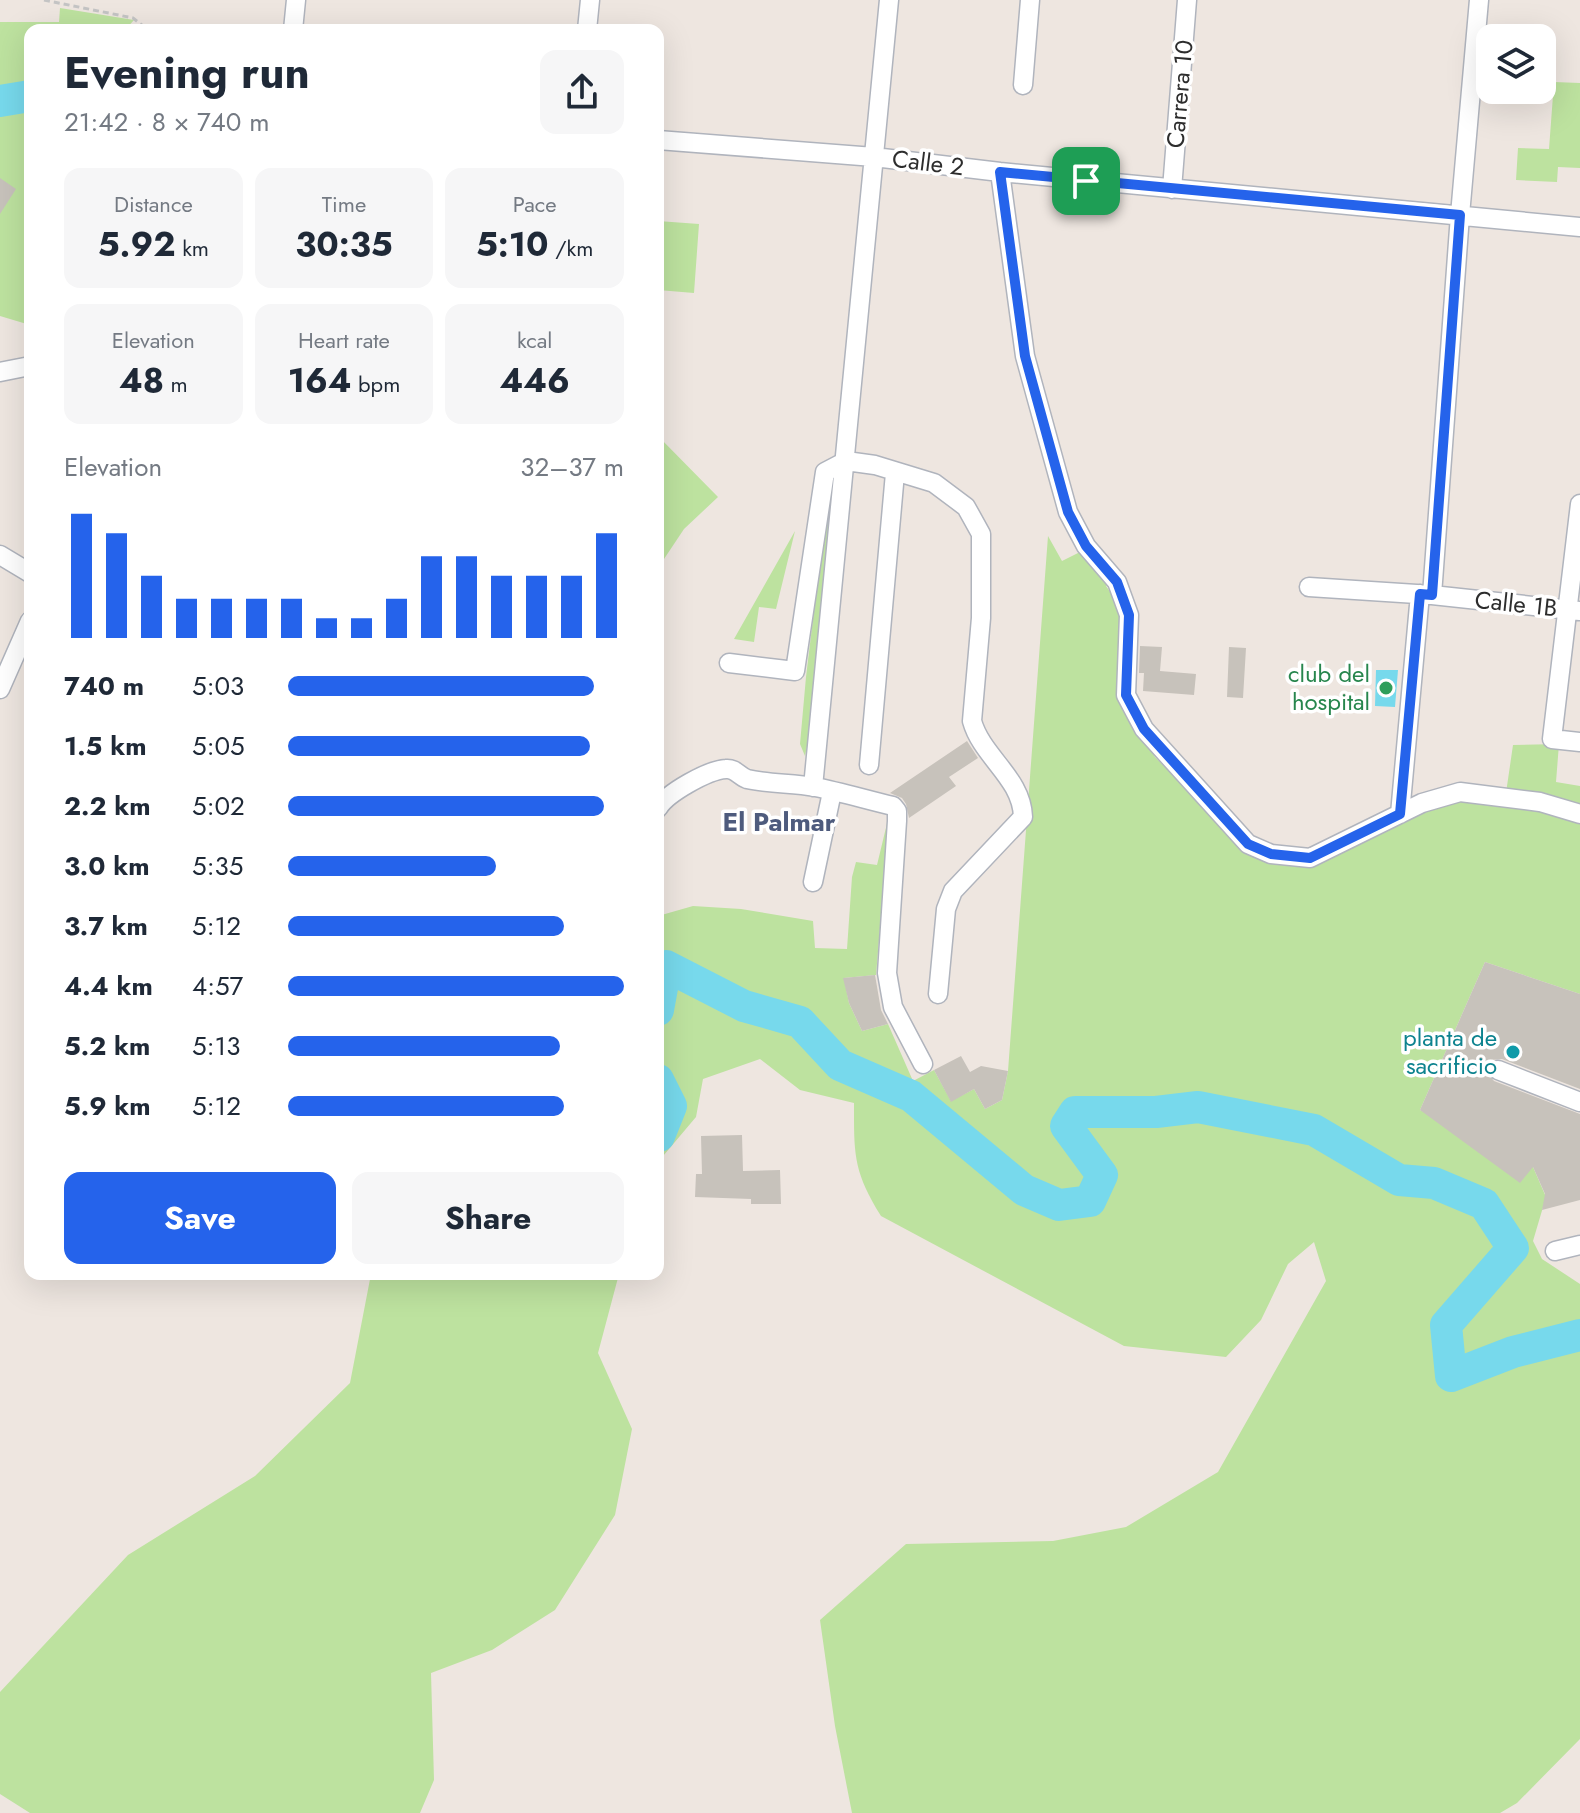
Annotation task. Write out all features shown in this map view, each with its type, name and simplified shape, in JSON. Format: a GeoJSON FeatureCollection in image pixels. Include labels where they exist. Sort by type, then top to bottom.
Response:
{"type":"FeatureCollection","features":[{"type":"Feature","properties":{"kind":"street"},"geometry":{"type":"LineString","coordinates":[[294,24],[296,0]]}},
{"type":"Feature","properties":{"kind":"street"},"geometry":{"type":"LineString","coordinates":[[588,24],[590,0]]}},
{"type":"Feature","properties":{"kind":"street"},"geometry":{"type":"LineString","coordinates":[[813,882],[823,789],[846,461],[889,0]]}},
{"type":"Feature","properties":{"kind":"street"},"geometry":{"type":"LineString","coordinates":[[1023,85],[1030,0]]}},
{"type":"Feature","properties":{"kind":"street","name":"Carrera 10"},"geometry":{"type":"LineString","coordinates":[[1172,189],[1187,0]]}},
{"type":"Feature","properties":{"kind":"street"},"geometry":{"type":"LineString","coordinates":[[1400,814],[1426,595],[1479,0]]}},
{"type":"Feature","properties":{"kind":"street","name":"Calle 2"},"geometry":{"type":"LineString","coordinates":[[664,140],[874,157],[1000,172],[1580,227]]}},
{"type":"Feature","properties":{"kind":"street"},"geometry":{"type":"LineString","coordinates":[[1000,172],[1025,356],[1068,512],[1086,546],[1117,582],[1129,615],[1126,695],[1144,729],[1248,844],[1271,854],[1310,858],[1422,803],[1460,792],[1540,802],[1580,814]]}},
{"type":"Feature","properties":{"kind":"street"},"geometry":{"type":"LineString","coordinates":[[0,372],[24,367]]}},
{"type":"Feature","properties":{"kind":"street"},"geometry":{"type":"LineString","coordinates":[[729,663],[795,671],[825,472],[846,461],[875,465],[934,483],[966,507],[981,534],[981,618],[972,721],[976,735],[1017,791],[1023,805],[1023,817],[953,891],[946,909],[938,994]]}},
{"type":"Feature","properties":{"kind":"street"},"geometry":{"type":"LineString","coordinates":[[869,765],[895,473]]}},
{"type":"Feature","properties":{"kind":"street"},"geometry":{"type":"LineString","coordinates":[[1580,504],[1574,611],[1552,739],[1580,742]]}},
{"type":"Feature","properties":{"kind":"street"},"geometry":{"type":"LineString","coordinates":[[0,555],[24,569]]}},
{"type":"Feature","properties":{"kind":"street","name":"Calle 1B"},"geometry":{"type":"LineString","coordinates":[[1309,587],[1426,595],[1574,611]]}},
{"type":"Feature","properties":{"kind":"street"},"geometry":{"type":"LineString","coordinates":[[0,689],[24,635]]}},
{"type":"Feature","properties":{"kind":"street"},"geometry":{"type":"LineString","coordinates":[[664,800],[709,772],[732,769],[744,778],[823,789],[893,806],[897,811],[887,973],[893,1007],[923,1064]]}},
{"type":"Feature","properties":{"kind":"street"},"geometry":{"type":"LineString","coordinates":[[1498,1070],[1580,1102]]}},
{"type":"Feature","properties":{"kind":"street"},"geometry":{"type":"LineString","coordinates":[[1555,1251],[1580,1245]]}},
{"type":"Feature","properties":{"kind":"path"},"geometry":{"type":"LineString","coordinates":[[44,0],[133,18],[140,24]]}},
{"type":"Feature","properties":{"kind":"green space"},"geometry":{"type":"Polygon","coordinates":[[[60,8],[134,20],[130,24],[24,24],[24,323],[0,316],[0,22],[59,22],[60,8]]]}},
{"type":"Feature","properties":{"kind":"green space"},"geometry":{"type":"Polygon","coordinates":[[[1556,82],[1580,83],[1580,168],[1558,167],[1557,182],[1516,180],[1518,148],[1549,149],[1556,82]]]}},
{"type":"Feature","properties":{"kind":"green space"},"geometry":{"type":"Polygon","coordinates":[[[664,221],[699,224],[694,293],[664,290],[664,221]]]}},
{"type":"Feature","properties":{"kind":"green space"},"geometry":{"type":"Polygon","coordinates":[[[664,442],[718,497],[684,529],[664,559],[664,442]]]}},
{"type":"Feature","properties":{"kind":"green space"},"geometry":{"type":"Polygon","coordinates":[[[838,465],[805,756],[800,744],[806,677],[831,469],[838,465]]]}},
{"type":"Feature","properties":{"kind":"green space"},"geometry":{"type":"Polygon","coordinates":[[[795,531],[776,609],[759,607],[754,642],[734,639],[795,531]]]}},
{"type":"Feature","properties":{"kind":"green space"},"geometry":{"type":"Polygon","coordinates":[[[1048,536],[1062,561],[1080,552],[1109,583],[1106,586],[1124,612],[1136,726],[1155,757],[1244,847],[1312,863],[1411,813],[1461,795],[1506,793],[1513,745],[1559,744],[1556,782],[1580,786],[1580,994],[1485,962],[1420,1110],[1533,1167],[1546,1197],[1533,1241],[1542,1259],[1580,1284],[1580,1739],[1517,1803],[1500,1813],[852,1813],[835,1726],[820,1620],[906,1544],[1053,1541],[1126,1527],[1218,1472],[1326,1281],[1314,1242],[1288,1264],[1261,1320],[1226,1357],[1124,1346],[881,1216],[865,1187],[857,1162],[854,1103],[800,1090],[760,1059],[703,1079],[696,1117],[664,1155],[664,914],[693,906],[741,909],[813,921],[815,948],[847,949],[852,877],[856,862],[877,865],[890,811],[876,975],[844,978],[849,1003],[862,1031],[888,1024],[913,1081],[934,1070],[951,1101],[974,1089],[985,1109],[1002,1100],[1008,1071],[1048,536]]]}},
{"type":"Feature","properties":{"kind":"green space"},"geometry":{"type":"Polygon","coordinates":[[[370,1280],[617,1280],[598,1353],[632,1429],[615,1515],[555,1610],[492,1650],[431,1673],[434,1780],[420,1813],[30,1813],[0,1794],[0,1692],[128,1555],[255,1476],[350,1383],[370,1280]]]}},
{"type":"Feature","properties":{"kind":"water","name":"club del hospital"},"geometry":{"type":"Polygon","coordinates":[[[1376,670],[1398,670],[1395,707],[1375,706],[1376,670]]]}},
{"type":"Feature","properties":{"kind":"building"},"geometry":{"type":"Polygon","coordinates":[[[0,178],[16,189],[0,214],[0,178]]]}},
{"type":"Feature","properties":{"kind":"building"},"geometry":{"type":"Polygon","coordinates":[[[1140,646],[1162,647],[1160,671],[1196,674],[1194,695],[1143,691],[1144,673],[1139,673],[1140,646]]]}},
{"type":"Feature","properties":{"kind":"building"},"geometry":{"type":"Polygon","coordinates":[[[1229,647],[1246,648],[1243,698],[1227,697],[1229,647]]]}},
{"type":"Feature","properties":{"kind":"building"},"geometry":{"type":"Polygon","coordinates":[[[967,741],[978,758],[949,777],[956,786],[909,818],[902,798],[890,793],[967,741]]]}},
{"type":"Feature","properties":{"kind":"building","name":"planta de sacrificio"},"geometry":{"type":"Polygon","coordinates":[[[1485,962],[1580,994],[1580,1089],[1502,1059],[1491,1060],[1486,1071],[1494,1081],[1580,1114],[1580,1200],[1542,1210],[1545,1194],[1533,1167],[1520,1183],[1420,1110],[1485,962]]]}},
{"type":"Feature","properties":{"kind":"building"},"geometry":{"type":"Polygon","coordinates":[[[875,975],[881,1010],[888,1024],[862,1031],[849,1003],[843,978],[875,975]]]}},
{"type":"Feature","properties":{"kind":"building"},"geometry":{"type":"Polygon","coordinates":[[[961,1056],[970,1072],[981,1066],[1008,1071],[1002,1100],[985,1109],[974,1089],[951,1102],[934,1070],[961,1056]]]}},
{"type":"Feature","properties":{"kind":"building"},"geometry":{"type":"Polygon","coordinates":[[[742,1135],[743,1171],[780,1170],[781,1204],[751,1204],[751,1199],[695,1197],[696,1174],[702,1174],[701,1136],[742,1135]]]}},
{"type":"Feature","properties":{"kind":"waterway"},"geometry":{"type":"LineString","coordinates":[[0,101],[24,97]]}},
{"type":"Feature","properties":{"kind":"waterway"},"geometry":{"type":"LineString","coordinates":[[664,977],[666,966],[744,1006],[800,1022],[840,1065],[911,1096],[1024,1190],[1059,1205],[1090,1201],[1102,1175],[1066,1126],[1075,1112],[1156,1112],[1198,1107],[1314,1130],[1399,1180],[1434,1183],[1484,1204],[1513,1248],[1446,1325],[1451,1376],[1513,1352],[1580,1335]]}},
{"type":"Feature","properties":{"kind":"waterway"},"geometry":{"type":"LineString","coordinates":[[664,1092],[671,1106],[664,1124]]}},
{"type":"Feature","properties":{"kind":"place","name":"club del hospital"},"geometry":{"type":"Point","coordinates":[1386,688]}},
{"type":"Feature","properties":{"kind":"place","name":"planta de sacrificio"},"geometry":{"type":"Point","coordinates":[1513,1052]}},
{"type":"Feature","properties":{"kind":"district","name":"El Palmar"},"geometry":{"type":"Point","coordinates":[779,822]}},
{"type":"Feature","properties":{"kind":"route"},"geometry":{"type":"LineString","coordinates":[[1000,172],[1086,181],[1460,215],[1432,595],[1420,594],[1400,814],[1310,858],[1271,854],[1248,844],[1144,729],[1126,695],[1129,615],[1117,582],[1086,546],[1068,512],[1025,356],[1000,172]]}}]}
